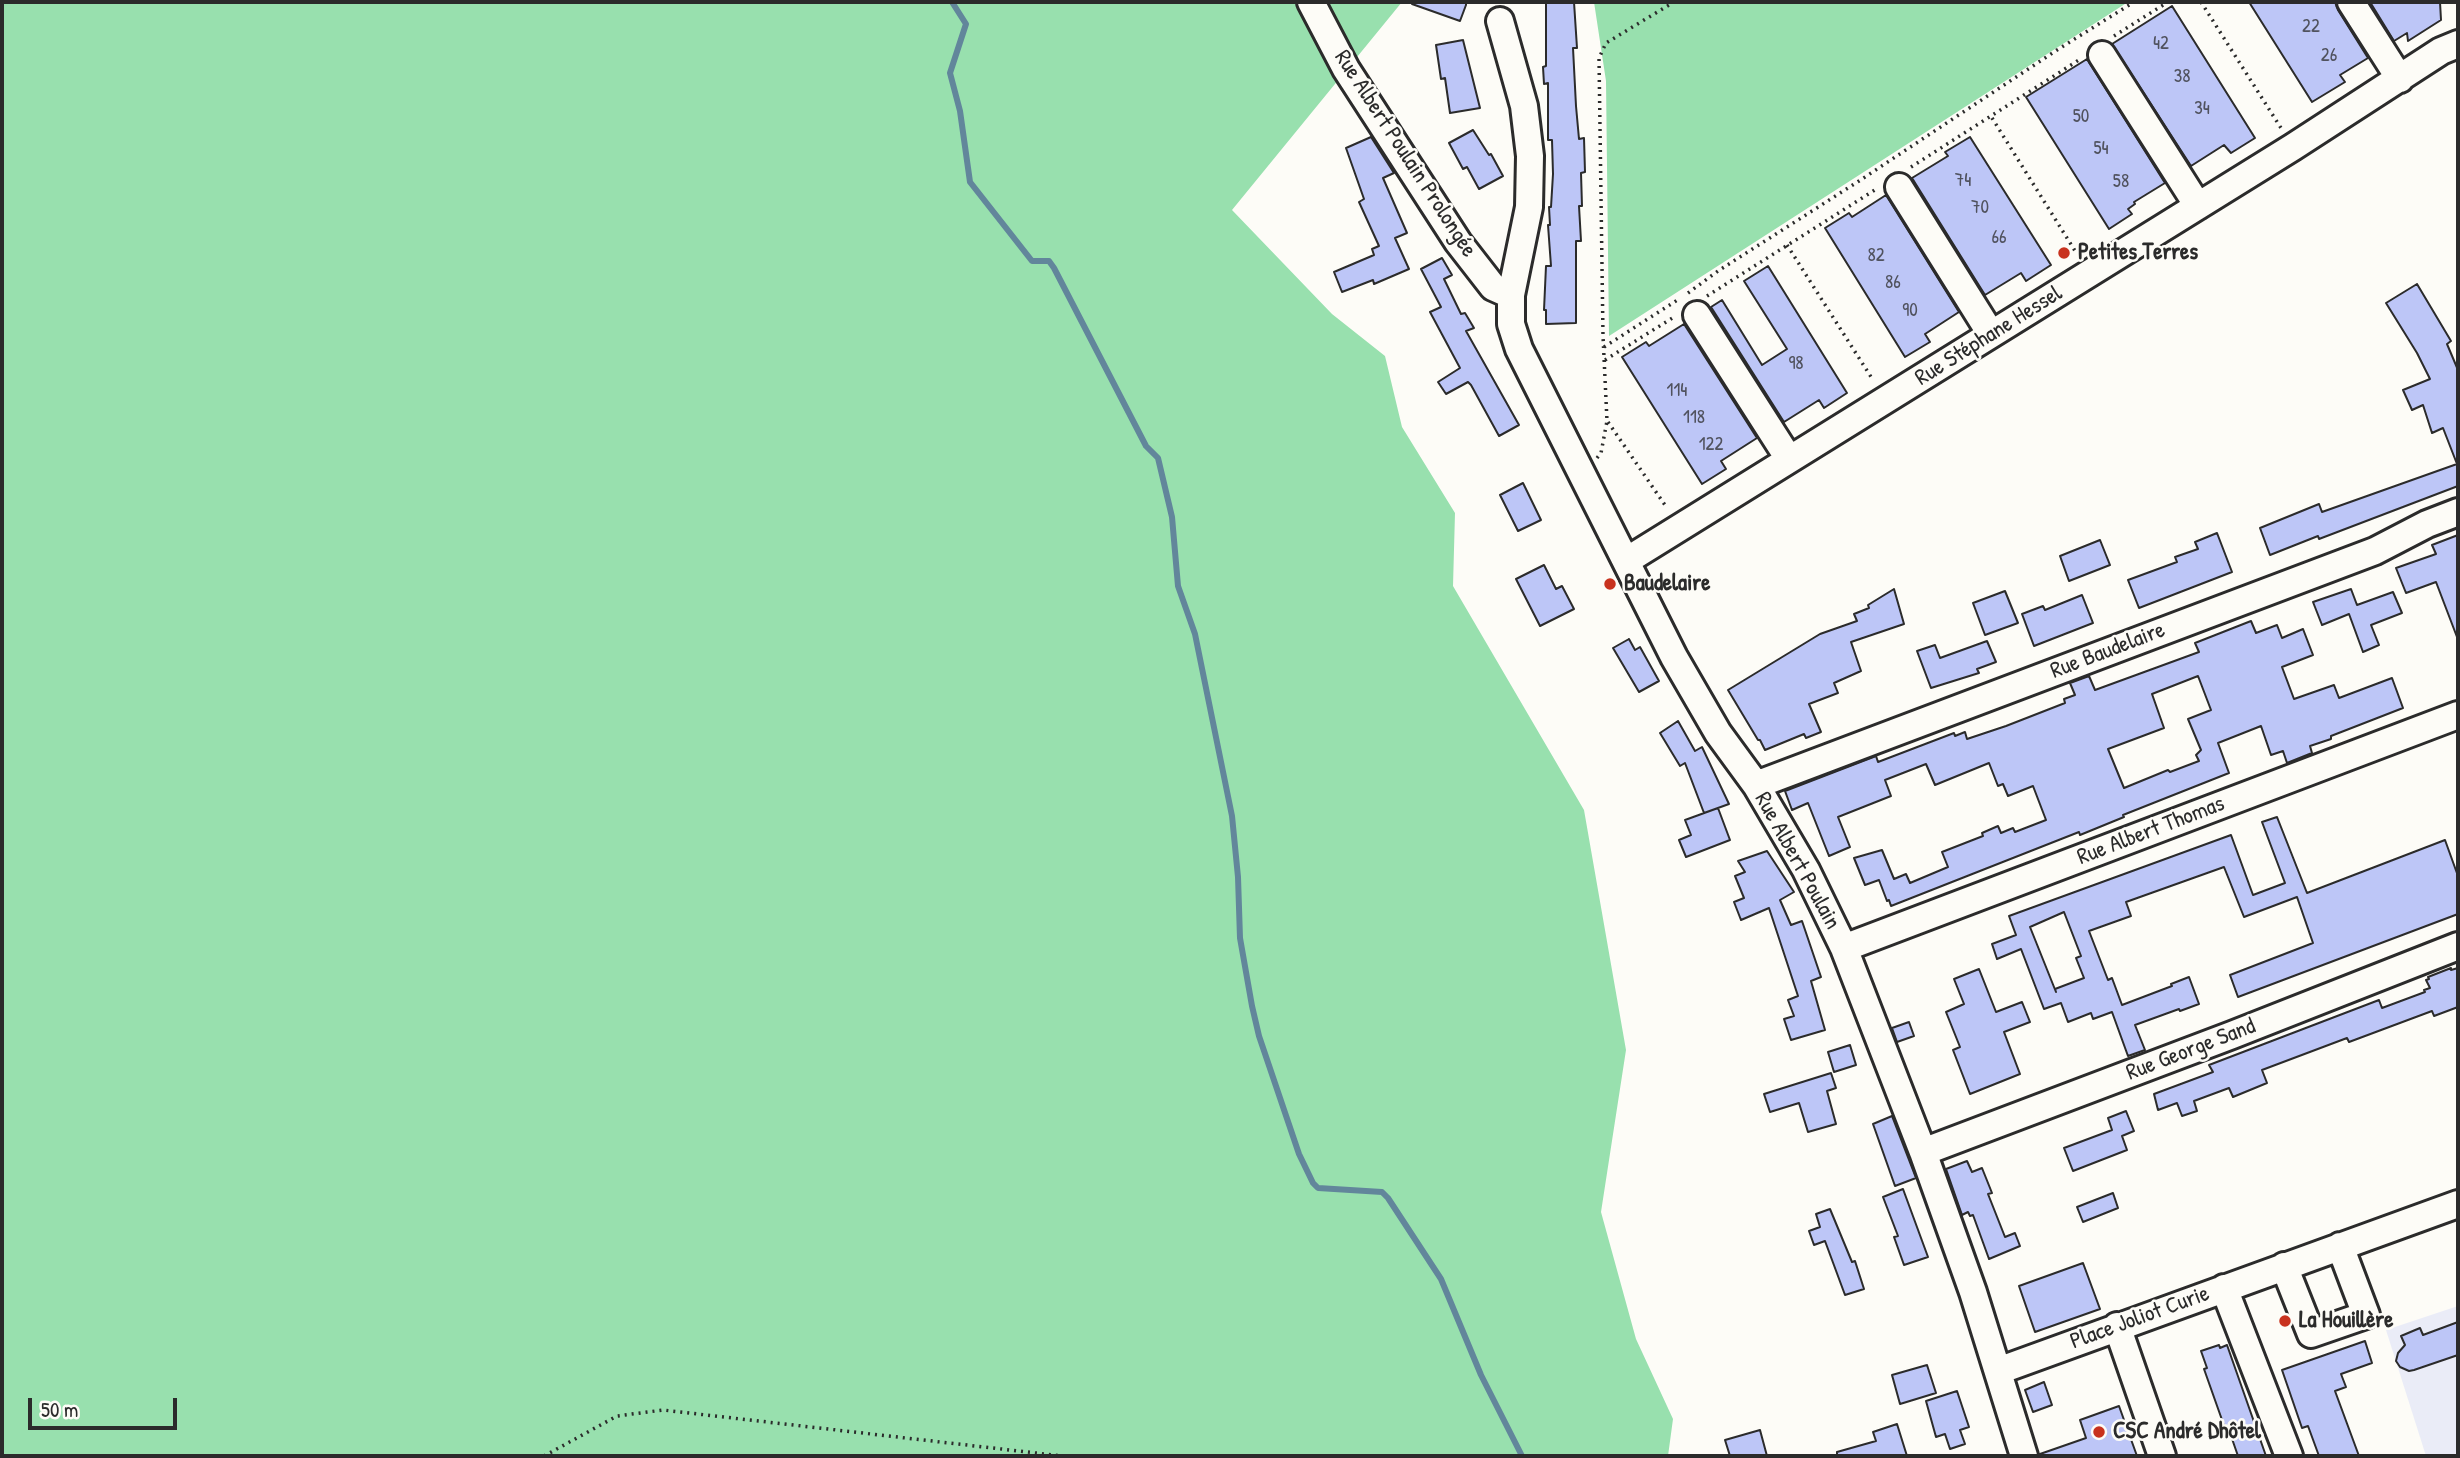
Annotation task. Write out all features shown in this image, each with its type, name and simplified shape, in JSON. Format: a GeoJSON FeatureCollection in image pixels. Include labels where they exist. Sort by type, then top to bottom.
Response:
{"type":"FeatureCollection","features":[{"type":"Feature","properties":{"kind":"street","name":"Rue Albert Poulain Prolongée"},"geometry":{"type":"LineString","coordinates":[[1311,2],[1346,69],[1458,242],[1493,287],[1511,295]]}},
{"type":"Feature","properties":{"kind":"street"},"geometry":{"type":"LineString","coordinates":[[2351,2],[2400,79]]}},
{"type":"Feature","properties":{"kind":"street","name":"Rue Albert Poulain"},"geometry":{"type":"LineString","coordinates":[[1500,21],[1524,106],[1530,156],[1529,207],[1511,295],[1511,324],[1520,349],[1674,657],[1718,733],[1756,785],[1806,870],[1844,948],[1923,1152],[2024,1456]]}},
{"type":"Feature","properties":{"kind":"street","name":"Rue Stéphane Hessel"},"geometry":{"type":"LineString","coordinates":[[1626,561],[2199,206],[2441,51],[2458,44]]}},
{"type":"Feature","properties":{"kind":"street"},"geometry":{"type":"LineString","coordinates":[[2102,55],[2199,206]]}},
{"type":"Feature","properties":{"kind":"street"},"geometry":{"type":"LineString","coordinates":[[1899,187],[1991,334]]}},
{"type":"Feature","properties":{"kind":"street"},"geometry":{"type":"LineString","coordinates":[[1697,315],[1789,459]]}},
{"type":"Feature","properties":{"kind":"street","name":"Rue Baudelaire"},"geometry":{"type":"LineString","coordinates":[[1756,785],[2375,551],[2427,524],[2458,512]]}},
{"type":"Feature","properties":{"kind":"street","name":"Rue Albert Thomas"},"geometry":{"type":"LineString","coordinates":[[1844,948],[2458,715]]}},
{"type":"Feature","properties":{"kind":"street","name":"Rue George Sand"},"geometry":{"type":"LineString","coordinates":[[1923,1152],[2458,946]]}},
{"type":"Feature","properties":{"kind":"street","name":"Place Joliot Curie"},"geometry":{"type":"LineString","coordinates":[[1997,1371],[2458,1204]]}},
{"type":"Feature","properties":{"kind":"street"},"geometry":{"type":"LineString","coordinates":[[2284,1266],[2311,1334],[2355,1319],[2366,1315],[2340,1246]]}},
{"type":"Feature","properties":{"kind":"street"},"geometry":{"type":"LineString","coordinates":[[2224,1288],[2289,1456]]}},
{"type":"Feature","properties":{"kind":"street"},"geometry":{"type":"LineString","coordinates":[[2117,1326],[2162,1456]]}},
{"type":"Feature","properties":{"kind":"path"},"geometry":{"type":"LineString","coordinates":[[1583,476],[1601,453],[1607,421],[1599,58],[1606,43],[1674,2]]}},
{"type":"Feature","properties":{"kind":"path"},"geometry":{"type":"LineString","coordinates":[[1604,347],[2134,2]]}},
{"type":"Feature","properties":{"kind":"path"},"geometry":{"type":"LineString","coordinates":[[2201,2],[2293,147]]}},
{"type":"Feature","properties":{"kind":"path"},"geometry":{"type":"LineString","coordinates":[[1992,117],[2089,274]]}},
{"type":"Feature","properties":{"kind":"path"},"geometry":{"type":"LineString","coordinates":[[1787,245],[1886,400]]}},
{"type":"Feature","properties":{"kind":"path"},"geometry":{"type":"LineString","coordinates":[[1607,421],[1680,527]]}},
{"type":"Feature","properties":{"kind":"path"},"geometry":{"type":"LineString","coordinates":[[544,1456],[617,1416],[663,1410],[1062,1456]]}},
{"type":"Feature","properties":{"kind":"shaded area"},"geometry":{"type":"Polygon","coordinates":[[[2458,1306],[2458,1456],[2426,1456],[2386,1330],[2458,1306]]]}},
{"type":"Feature","properties":{"kind":"green space"},"geometry":{"type":"Polygon","coordinates":[[[2,2],[1402,2],[1232,210],[1332,314],[1385,356],[1402,427],[1455,513],[1453,586],[1584,810],[1626,1050],[1601,1212],[1636,1339],[1673,1419],[1668,1456],[2,1456],[2,2]]]}},
{"type":"Feature","properties":{"kind":"green space"},"geometry":{"type":"Polygon","coordinates":[[[1594,2],[2128,2],[1609,336],[1606,81],[1594,2]]]}},
{"type":"Feature","properties":{"kind":"building"},"geometry":{"type":"Polygon","coordinates":[[[1412,2],[1466,2],[1466,5],[1460,21],[1412,2]]]}},
{"type":"Feature","properties":{"kind":"building"},"geometry":{"type":"Polygon","coordinates":[[[1546,2],[1574,2],[1577,48],[1573,48],[1576,106],[1579,139],[1584,138],[1585,172],[1581,173],[1582,206],[1579,206],[1581,241],[1576,241],[1576,323],[1546,324],[1544,310],[1546,266],[1551,266],[1548,225],[1553,174],[1552,140],[1548,140],[1548,83],[1544,84],[1543,67],[1546,66],[1546,2]]]}},
{"type":"Feature","properties":{"kind":"building"},"geometry":{"type":"Polygon","coordinates":[[[2249,2],[2335,2],[2368,58],[2340,75],[2345,82],[2312,102],[2249,2]]]}},
{"type":"Feature","properties":{"kind":"building"},"geometry":{"type":"Polygon","coordinates":[[[2370,2],[2440,2],[2441,20],[2408,41],[2407,33],[2394,41],[2370,2]]]}},
{"type":"Feature","properties":{"kind":"building"},"geometry":{"type":"Polygon","coordinates":[[[2172,6],[2255,138],[2231,153],[2224,145],[2191,166],[2112,44],[2172,6]]]}},
{"type":"Feature","properties":{"kind":"building"},"geometry":{"type":"Polygon","coordinates":[[[1463,40],[1480,108],[1450,113],[1445,78],[1441,79],[1436,45],[1463,40]]]}},
{"type":"Feature","properties":{"kind":"building"},"geometry":{"type":"Polygon","coordinates":[[[2087,59],[2165,183],[2134,202],[2128,209],[2132,214],[2109,229],[2026,97],[2087,59]]]}},
{"type":"Feature","properties":{"kind":"building"},"geometry":{"type":"Polygon","coordinates":[[[1473,130],[1503,176],[1479,189],[1467,167],[1463,169],[1449,143],[1473,130]]]}},
{"type":"Feature","properties":{"kind":"building"},"geometry":{"type":"Polygon","coordinates":[[[1371,137],[1394,173],[1383,178],[1407,233],[1395,238],[1409,269],[1374,284],[1373,280],[1342,292],[1334,272],[1374,255],[1372,249],[1379,246],[1359,202],[1364,199],[1346,148],[1371,137]]]}},
{"type":"Feature","properties":{"kind":"building"},"geometry":{"type":"Polygon","coordinates":[[[1970,137],[2051,265],[2026,281],[2021,273],[1985,295],[1912,178],[1948,156],[1945,152],[1970,137]]]}},
{"type":"Feature","properties":{"kind":"building"},"geometry":{"type":"Polygon","coordinates":[[[1886,195],[1959,312],[1925,334],[1930,342],[1905,357],[1825,228],[1849,213],[1852,217],[1886,195]]]}},
{"type":"Feature","properties":{"kind":"building"},"geometry":{"type":"Polygon","coordinates":[[[1442,258],[1452,275],[1444,279],[1461,314],[1465,313],[1474,328],[1466,331],[1519,425],[1499,436],[1468,382],[1446,394],[1438,382],[1460,368],[1430,312],[1441,307],[1421,269],[1442,258]]]}},
{"type":"Feature","properties":{"kind":"building"},"geometry":{"type":"Polygon","coordinates":[[[1768,266],[1847,393],[1824,408],[1819,400],[1784,422],[1711,307],[1722,300],[1762,365],[1787,349],[1744,281],[1768,266]]]}},
{"type":"Feature","properties":{"kind":"building"},"geometry":{"type":"Polygon","coordinates":[[[2417,284],[2451,341],[2447,344],[2458,370],[2458,486],[2270,555],[2260,528],[2319,504],[2322,512],[2457,464],[2443,428],[2432,433],[2423,405],[2412,410],[2403,390],[2430,379],[2386,303],[2417,284]]]}},
{"type":"Feature","properties":{"kind":"building"},"geometry":{"type":"Polygon","coordinates":[[[1684,324],[1757,438],[1721,461],[1726,469],[1702,484],[1622,357],[1646,342],[1649,346],[1684,324]]]}},
{"type":"Feature","properties":{"kind":"building"},"geometry":{"type":"Polygon","coordinates":[[[1523,483],[1541,520],[1518,531],[1500,495],[1523,483]]]}},
{"type":"Feature","properties":{"kind":"building"},"geometry":{"type":"Polygon","coordinates":[[[2217,533],[2232,572],[2139,608],[2128,580],[2177,562],[2175,557],[2198,549],[2195,542],[2217,533]]]}},
{"type":"Feature","properties":{"kind":"building"},"geometry":{"type":"Polygon","coordinates":[[[2458,535],[2457,637],[2436,582],[2406,593],[2396,568],[2436,554],[2432,545],[2458,535]]]}},
{"type":"Feature","properties":{"kind":"building"},"geometry":{"type":"Polygon","coordinates":[[[2100,540],[2110,565],[2069,581],[2060,556],[2100,540]]]}},
{"type":"Feature","properties":{"kind":"building"},"geometry":{"type":"Polygon","coordinates":[[[1544,565],[1556,589],[1562,586],[1574,609],[1540,626],[1516,579],[1544,565]]]}},
{"type":"Feature","properties":{"kind":"building"},"geometry":{"type":"Polygon","coordinates":[[[1894,589],[1904,624],[1851,642],[1861,671],[1834,683],[1838,693],[1809,704],[1821,732],[1806,738],[1804,734],[1765,750],[1728,690],[1820,634],[1857,621],[1854,614],[1869,608],[1868,605],[1894,589]]]}},
{"type":"Feature","properties":{"kind":"building"},"geometry":{"type":"Polygon","coordinates":[[[2351,589],[2357,605],[2393,592],[2402,613],[2371,625],[2379,645],[2363,652],[2349,614],[2322,625],[2313,602],[2351,589]]]}},
{"type":"Feature","properties":{"kind":"building"},"geometry":{"type":"Polygon","coordinates":[[[2005,591],[2018,623],[1985,635],[1973,603],[2005,591]]]}},
{"type":"Feature","properties":{"kind":"building"},"geometry":{"type":"Polygon","coordinates":[[[2082,595],[2093,623],[2034,646],[2022,614],[2043,606],[2045,610],[2082,595]]]}},
{"type":"Feature","properties":{"kind":"building"},"geometry":{"type":"Polygon","coordinates":[[[2251,621],[2256,633],[2277,625],[2282,638],[2303,629],[2313,655],[2282,667],[2294,699],[2334,685],[2339,698],[2392,678],[2403,708],[2331,736],[2331,739],[2310,746],[2312,753],[2287,763],[2283,751],[2271,755],[2261,726],[2218,743],[2229,773],[2080,835],[2079,832],[1891,906],[1879,880],[1865,885],[1854,858],[1882,850],[1894,879],[1906,874],[1910,883],[1948,867],[1942,852],[1983,836],[1982,833],[1998,826],[2001,833],[2013,828],[2015,832],[2046,820],[2033,786],[2008,796],[2003,784],[1998,786],[1989,763],[1935,785],[1926,764],[1885,780],[1891,796],[1838,817],[1850,847],[1829,856],[1808,803],[1792,810],[1785,791],[1876,756],[1878,762],[1954,733],[1955,736],[1965,732],[1967,739],[2006,726],[2065,703],[2064,699],[2075,695],[2070,683],[2089,676],[2095,690],[2199,652],[2195,643],[2251,621]],[[2198,676],[2152,694],[2164,728],[2108,749],[2124,788],[2199,761],[2196,755],[2201,750],[2188,719],[2211,710],[2198,676]]]}},
{"type":"Feature","properties":{"kind":"building"},"geometry":{"type":"Polygon","coordinates":[[[1629,639],[1635,650],[1640,647],[1659,681],[1639,692],[1613,648],[1629,639]]]}},
{"type":"Feature","properties":{"kind":"building"},"geometry":{"type":"Polygon","coordinates":[[[1987,641],[1996,662],[1977,669],[1979,673],[1931,688],[1917,651],[1935,645],[1940,658],[1987,641]]]}},
{"type":"Feature","properties":{"kind":"building"},"geometry":{"type":"Polygon","coordinates":[[[1678,721],[1695,751],[1702,747],[1729,804],[1704,813],[1685,763],[1680,766],[1660,733],[1678,721]]]}},
{"type":"Feature","properties":{"kind":"building"},"geometry":{"type":"Polygon","coordinates":[[[1718,808],[1730,840],[1686,857],[1679,840],[1691,835],[1685,820],[1718,808]]]}},
{"type":"Feature","properties":{"kind":"building"},"geometry":{"type":"Polygon","coordinates":[[[2277,817],[2307,893],[2445,840],[2458,876],[2458,914],[2238,997],[2230,975],[2313,943],[2297,897],[2244,917],[2224,867],[2126,902],[2131,916],[2089,931],[2108,980],[2112,978],[2122,1005],[2189,977],[2199,1004],[2135,1025],[2145,1050],[2128,1056],[2112,1012],[2093,1019],[2091,1013],[2068,1022],[2061,1003],[2044,1009],[2021,949],[1997,959],[1992,944],[2016,935],[2009,916],[2231,835],[2253,895],[2285,883],[2262,822],[2277,817]],[[2064,912],[2030,927],[2056,992],[2055,989],[2084,978],[2076,958],[2081,956],[2064,912]]]}},
{"type":"Feature","properties":{"kind":"building"},"geometry":{"type":"Polygon","coordinates":[[[1767,851],[1794,892],[1780,900],[1791,925],[1802,921],[1821,977],[1811,981],[1825,1030],[1791,1040],[1784,1019],[1794,1016],[1788,1000],[1798,996],[1769,908],[1741,920],[1734,902],[1744,898],[1735,876],[1745,872],[1738,861],[1767,851]]]}},
{"type":"Feature","properties":{"kind":"building"},"geometry":{"type":"Polygon","coordinates":[[[2458,968],[2458,1007],[2434,1016],[2432,1011],[2349,1042],[2347,1038],[2262,1070],[2267,1083],[2233,1097],[2229,1088],[2194,1101],[2197,1111],[2182,1116],[2177,1103],[2158,1110],[2154,1094],[2213,1072],[2209,1065],[2379,1000],[2382,1008],[2425,992],[2424,990],[2430,988],[2426,980],[2428,977],[2458,968]]]}},
{"type":"Feature","properties":{"kind":"building"},"geometry":{"type":"Polygon","coordinates":[[[1979,969],[1996,1012],[2022,1002],[2030,1022],[2004,1032],[2020,1074],[1970,1094],[1953,1050],[1960,1047],[1946,1012],[1964,1004],[1954,979],[1979,969]]]}},
{"type":"Feature","properties":{"kind":"building"},"geometry":{"type":"Polygon","coordinates":[[[1909,1022],[1914,1036],[1897,1042],[1892,1028],[1909,1022]]]}},
{"type":"Feature","properties":{"kind":"building"},"geometry":{"type":"Polygon","coordinates":[[[1850,1045],[1856,1065],[1834,1072],[1828,1052],[1850,1045]]]}},
{"type":"Feature","properties":{"kind":"building"},"geometry":{"type":"Polygon","coordinates":[[[1831,1073],[1836,1088],[1827,1091],[1836,1124],[1808,1132],[1799,1103],[1770,1112],[1764,1094],[1831,1073]]]}},
{"type":"Feature","properties":{"kind":"building"},"geometry":{"type":"Polygon","coordinates":[[[2126,1111],[2134,1131],[2122,1136],[2127,1150],[2073,1171],[2064,1148],[2112,1130],[2108,1118],[2126,1111]]]}},
{"type":"Feature","properties":{"kind":"building"},"geometry":{"type":"Polygon","coordinates":[[[1892,1116],[1916,1178],[1895,1186],[1873,1124],[1892,1116]]]}},
{"type":"Feature","properties":{"kind":"building"},"geometry":{"type":"Polygon","coordinates":[[[1967,1161],[1972,1172],[1982,1168],[1992,1193],[1988,1194],[2005,1237],[2015,1233],[2020,1246],[1989,1259],[1973,1215],[1970,1216],[1968,1212],[1962,1215],[1946,1169],[1967,1161]]]}},
{"type":"Feature","properties":{"kind":"building"},"geometry":{"type":"Polygon","coordinates":[[[1903,1189],[1928,1257],[1904,1265],[1894,1237],[1898,1236],[1883,1197],[1903,1189]]]}},
{"type":"Feature","properties":{"kind":"building"},"geometry":{"type":"Polygon","coordinates":[[[2113,1193],[2118,1208],[2083,1222],[2077,1207],[2113,1193]]]}},
{"type":"Feature","properties":{"kind":"building"},"geometry":{"type":"Polygon","coordinates":[[[1830,1209],[1852,1262],[1855,1261],[1864,1289],[1845,1295],[1825,1241],[1814,1245],[1809,1231],[1820,1227],[1816,1214],[1830,1209]]]}},
{"type":"Feature","properties":{"kind":"building"},"geometry":{"type":"Polygon","coordinates":[[[2083,1263],[2100,1309],[2035,1332],[2019,1286],[2083,1263]]]}},
{"type":"Feature","properties":{"kind":"building"},"geometry":{"type":"Polygon","coordinates":[[[2458,1322],[2458,1355],[2414,1370],[2400,1367],[2396,1361],[2398,1353],[2405,1345],[2401,1336],[2420,1328],[2423,1335],[2458,1322]]]}},
{"type":"Feature","properties":{"kind":"building"},"geometry":{"type":"Polygon","coordinates":[[[2365,1341],[2372,1363],[2341,1374],[2346,1387],[2335,1391],[2359,1456],[2319,1456],[2308,1426],[2302,1428],[2282,1370],[2365,1341]]]}},
{"type":"Feature","properties":{"kind":"building"},"geometry":{"type":"Polygon","coordinates":[[[2219,1345],[2220,1348],[2227,1345],[2266,1456],[2238,1456],[2230,1433],[2227,1434],[2204,1369],[2207,1368],[2201,1351],[2219,1345]]]}},
{"type":"Feature","properties":{"kind":"building"},"geometry":{"type":"Polygon","coordinates":[[[1927,1365],[1936,1393],[1900,1404],[1892,1375],[1927,1365]]]}},
{"type":"Feature","properties":{"kind":"building"},"geometry":{"type":"Polygon","coordinates":[[[2044,1382],[2052,1405],[2033,1412],[2025,1390],[2044,1382]]]}},
{"type":"Feature","properties":{"kind":"building"},"geometry":{"type":"Polygon","coordinates":[[[1957,1391],[1969,1427],[1960,1430],[1965,1444],[1950,1449],[1945,1434],[1936,1437],[1926,1401],[1957,1391]]]}},
{"type":"Feature","properties":{"kind":"building","name":"CSC André Dhôtel"},"geometry":{"type":"Polygon","coordinates":[[[2119,1406],[2137,1456],[2040,1456],[2086,1438],[2080,1420],[2119,1406]]]}},
{"type":"Feature","properties":{"kind":"building"},"geometry":{"type":"Polygon","coordinates":[[[1897,1424],[1907,1456],[1837,1456],[1837,1452],[1876,1441],[1873,1432],[1897,1424]]]}},
{"type":"Feature","properties":{"kind":"building"},"geometry":{"type":"Polygon","coordinates":[[[1760,1430],[1767,1456],[1730,1456],[1725,1440],[1760,1430]]]}},
{"type":"Feature","properties":{"kind":"waterway"},"geometry":{"type":"LineString","coordinates":[[952,2],[966,24],[950,73],[960,111],[970,182],[1032,261],[1049,261],[1054,268],[1146,446],[1158,458],[1172,517],[1178,586],[1195,634],[1232,816],[1240,938],[1252,1006],[1259,1036],[1299,1154],[1318,1188],[1382,1192],[1388,1198],[1441,1279],[1481,1375],[1522,1456]]}},
{"type":"Feature","properties":{"kind":"place","name":"Petites Terres"},"geometry":{"type":"Point","coordinates":[2064,253]}},
{"type":"Feature","properties":{"kind":"place","name":"Baudelaire"},"geometry":{"type":"Point","coordinates":[1610,584]}},
{"type":"Feature","properties":{"kind":"place","name":"La Houillère"},"geometry":{"type":"Point","coordinates":[2285,1321]}},
{"type":"Feature","properties":{"kind":"place","name":"CSC André Dhôtel"},"geometry":{"type":"Point","coordinates":[2099,1432]}}]}
